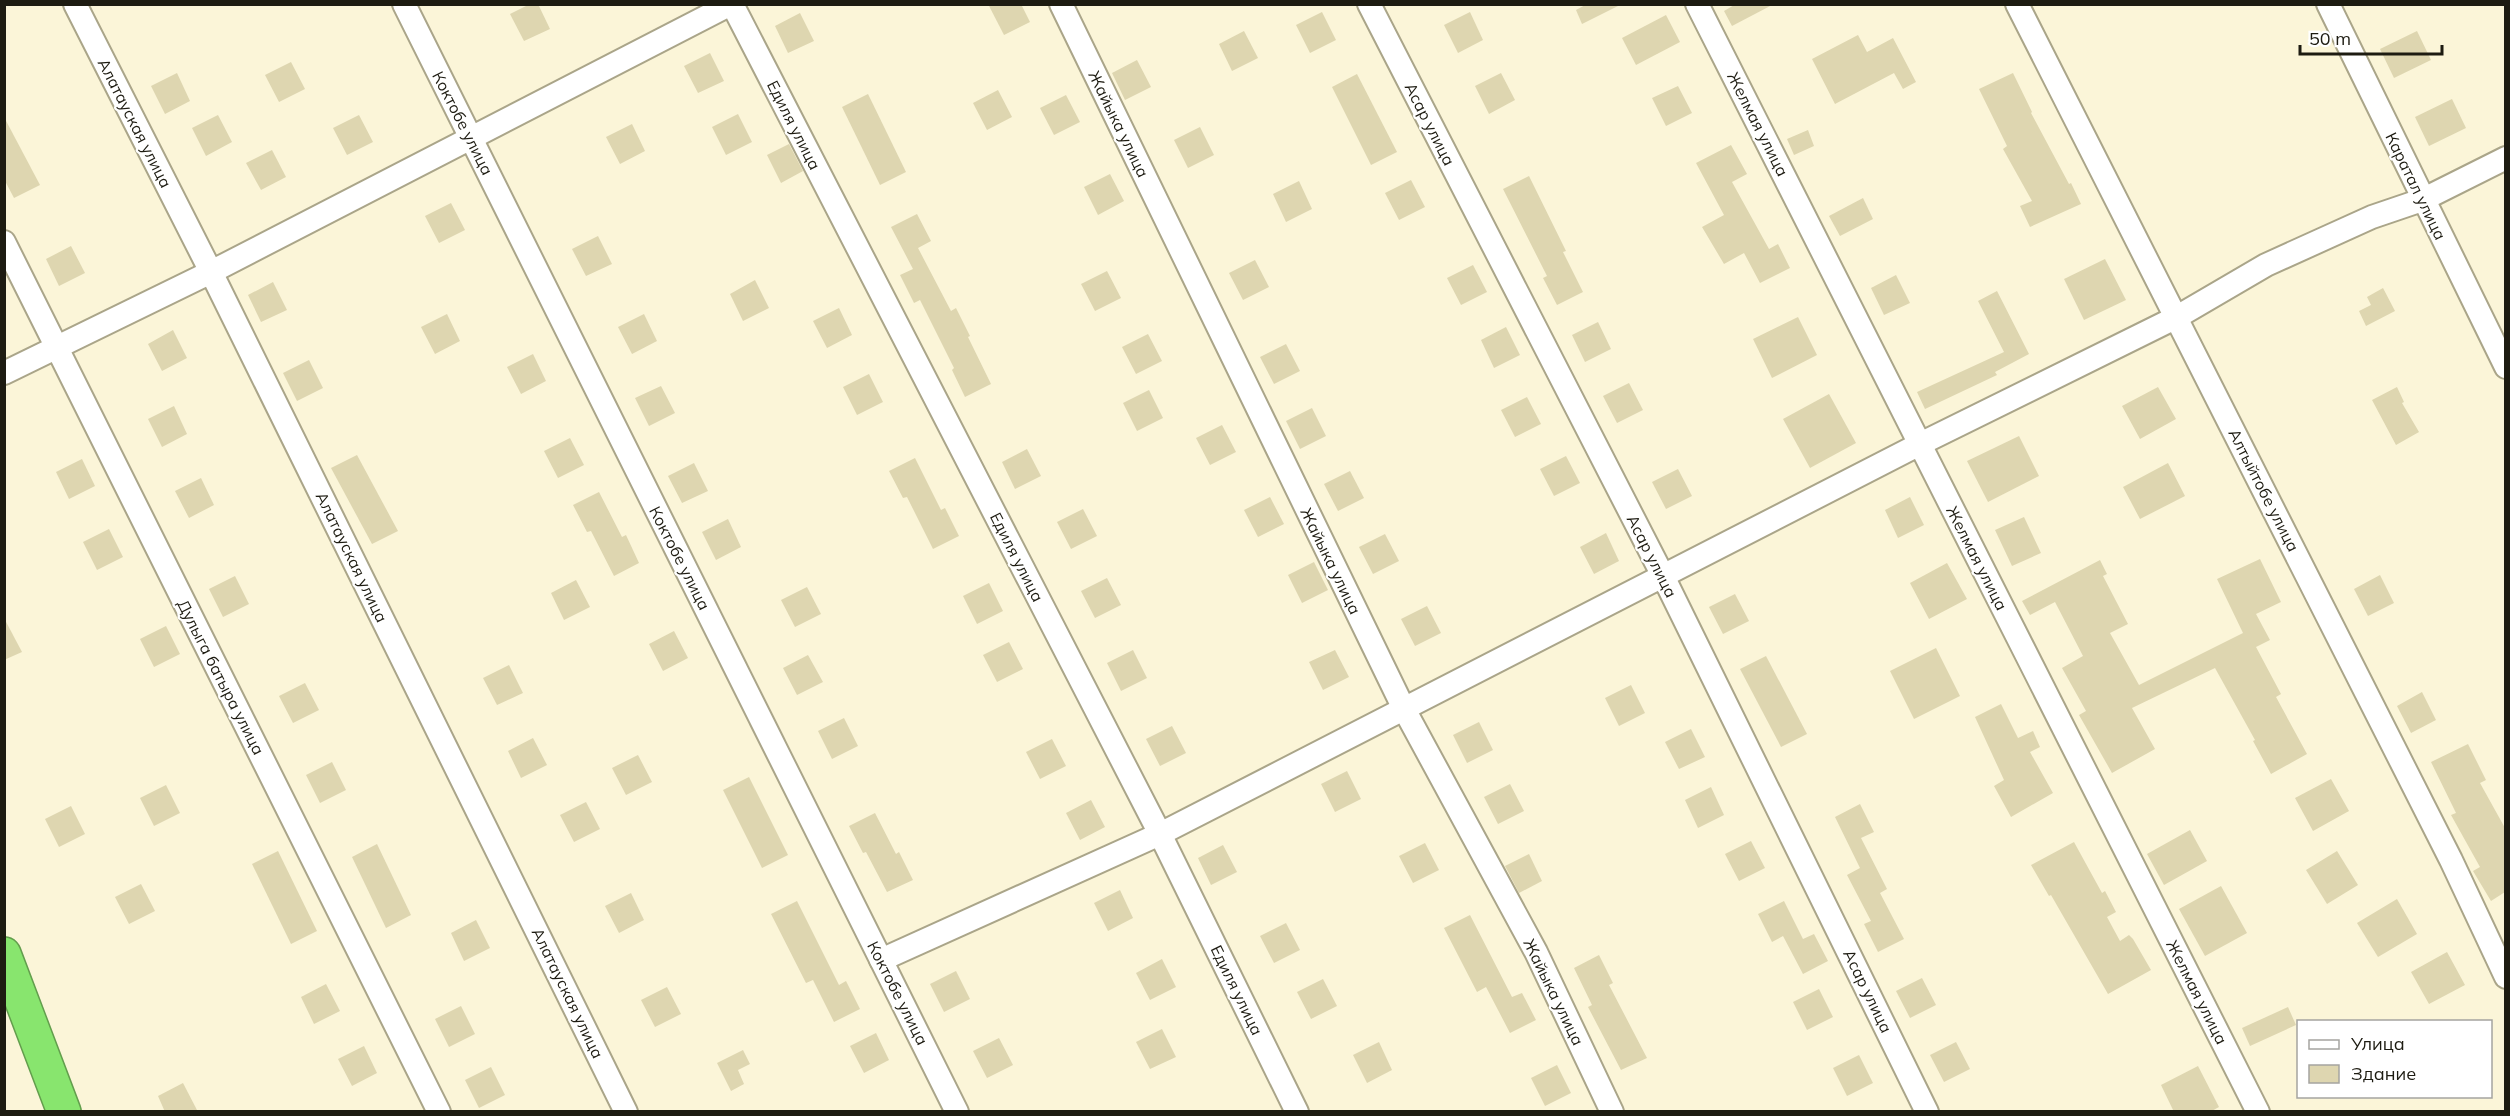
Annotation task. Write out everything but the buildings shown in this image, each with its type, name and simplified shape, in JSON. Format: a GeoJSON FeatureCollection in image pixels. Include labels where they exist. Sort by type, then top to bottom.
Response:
{"type":"FeatureCollection","features":[{"type":"Feature","properties":{"kind":"highway"},"geometry":{"type":"LineString","coordinates":[[4,954],[64,1112]]}},
{"type":"Feature","properties":{"kind":"street","name":"Алатауская улица"},"geometry":{"type":"LineString","coordinates":[[75,4],[211,272],[626,1112]]}},
{"type":"Feature","properties":{"kind":"street","name":"Коктобе улица"},"geometry":{"type":"LineString","coordinates":[[404,4],[957,1112]]}},
{"type":"Feature","properties":{"kind":"street"},"geometry":{"type":"LineString","coordinates":[[4,373],[211,272],[732,4]]}},
{"type":"Feature","properties":{"kind":"street","name":"Едиля улица"},"geometry":{"type":"LineString","coordinates":[[732,4],[1160,834],[1297,1112]]}},
{"type":"Feature","properties":{"kind":"street","name":"Жайыка улица"},"geometry":{"type":"LineString","coordinates":[[1061,4],[1404,709],[1536,952],[1612,1112]]}},
{"type":"Feature","properties":{"kind":"street","name":"Асар улица"},"geometry":{"type":"LineString","coordinates":[[1369,4],[1662,576],[1927,1112]]}},
{"type":"Feature","properties":{"kind":"street","name":"Желмая улица"},"geometry":{"type":"LineString","coordinates":[[1697,4],[2258,1112]]}},
{"type":"Feature","properties":{"kind":"street","name":"Алтыйтобе улица"},"geometry":{"type":"LineString","coordinates":[[2017,4],[2451,860],[2505,977]]}},
{"type":"Feature","properties":{"kind":"street","name":"Каратал улица"},"geometry":{"type":"LineString","coordinates":[[2328,4],[2505,367]]}},
{"type":"Feature","properties":{"kind":"street"},"geometry":{"type":"LineString","coordinates":[[881,960],[1160,834],[1920,444],[2177,317],[2266,265],[2372,217],[2422,200],[2505,158]]}},
{"type":"Feature","properties":{"kind":"street","name":"Дулыга батыра улица"},"geometry":{"type":"LineString","coordinates":[[4,242],[439,1112]]}}]}
